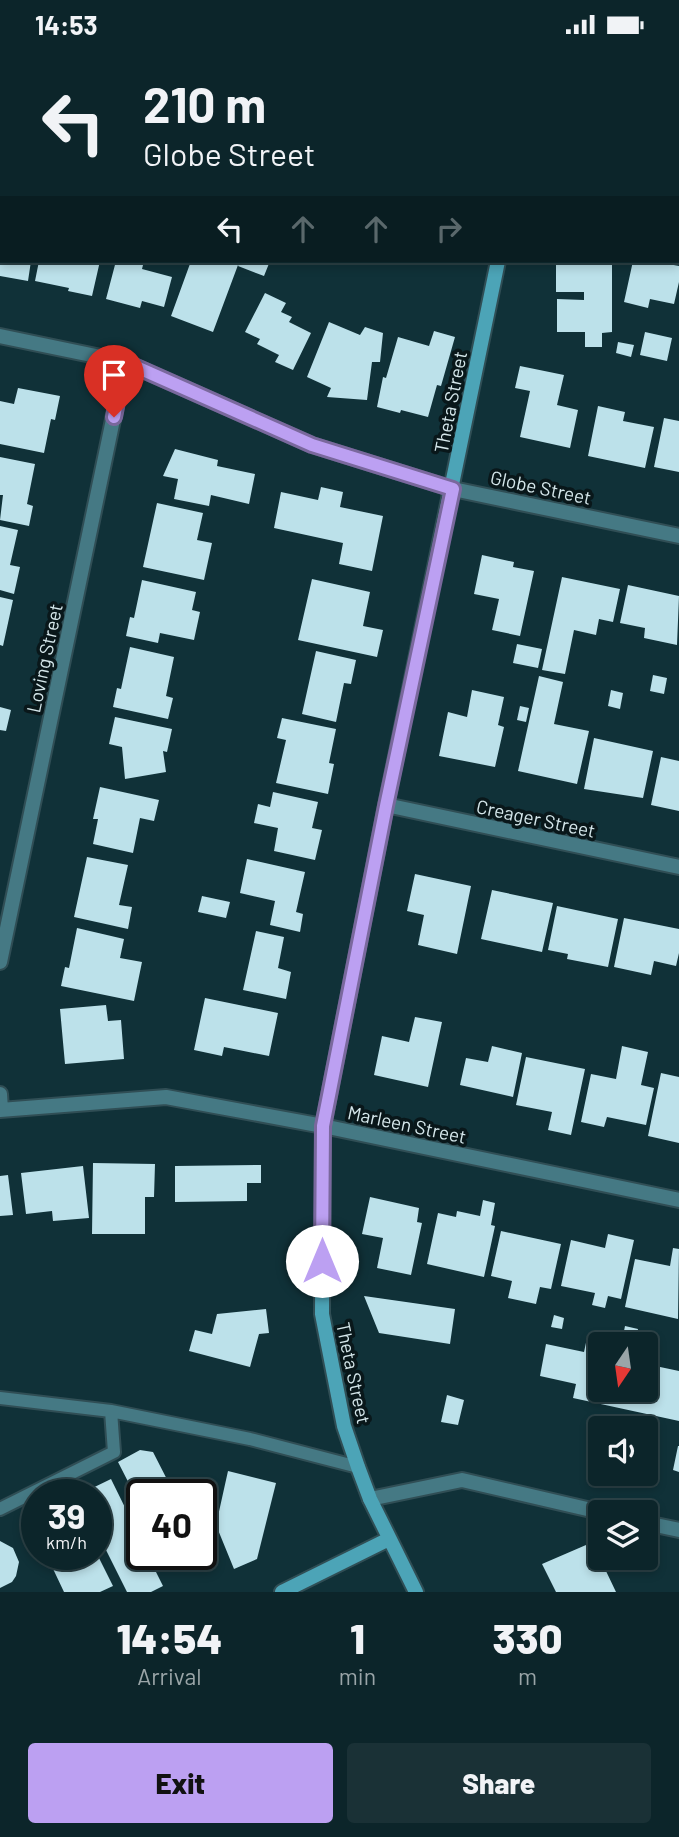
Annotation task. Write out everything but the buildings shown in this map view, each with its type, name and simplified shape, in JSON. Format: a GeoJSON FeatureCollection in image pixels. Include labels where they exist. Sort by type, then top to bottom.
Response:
{"type":"FeatureCollection","features":[{"type":"Feature","properties":{"kind":"street","name":"Theta Street"},"geometry":{"type":"LineString","coordinates":[[416,1592],[370,1499],[344,1426],[322,1314],[323,1126],[498,263]]}},
{"type":"Feature","properties":{"kind":"street","name":"Globe Street"},"geometry":{"type":"LineString","coordinates":[[0,336],[125,362],[312,445],[453,489],[679,535]]}},
{"type":"Feature","properties":{"kind":"street","name":"Loving Street"},"geometry":{"type":"LineString","coordinates":[[0,962],[125,362]]}},
{"type":"Feature","properties":{"kind":"street","name":"Creager Street"},"geometry":{"type":"LineString","coordinates":[[386,806],[679,867]]}},
{"type":"Feature","properties":{"kind":"street"},"geometry":{"type":"LineString","coordinates":[[0,1094],[1,1110]]}},
{"type":"Feature","properties":{"kind":"street","name":"Marleen Street"},"geometry":{"type":"LineString","coordinates":[[1,1110],[166,1097],[323,1126],[679,1200]]}},
{"type":"Feature","properties":{"kind":"street"},"geometry":{"type":"LineString","coordinates":[[370,1499],[462,1480],[588,1509]]}},
{"type":"Feature","properties":{"kind":"street"},"geometry":{"type":"LineString","coordinates":[[658,1526],[679,1531]]}},
{"type":"Feature","properties":{"kind":"street"},"geometry":{"type":"LineString","coordinates":[[282,1592],[389,1539]]}},
{"type":"Feature","properties":{"kind":"lane"},"geometry":{"type":"LineString","coordinates":[[0,1398],[111,1411],[250,1439],[358,1467]]}},
{"type":"Feature","properties":{"kind":"lane"},"geometry":{"type":"LineString","coordinates":[[0,1509],[114,1452],[111,1411]]}},
{"type":"Feature","properties":{"kind":"route"},"geometry":{"type":"LineString","coordinates":[[114,417],[125,362],[312,445],[453,489],[386,806],[323,1126],[322,1261]]}}]}
